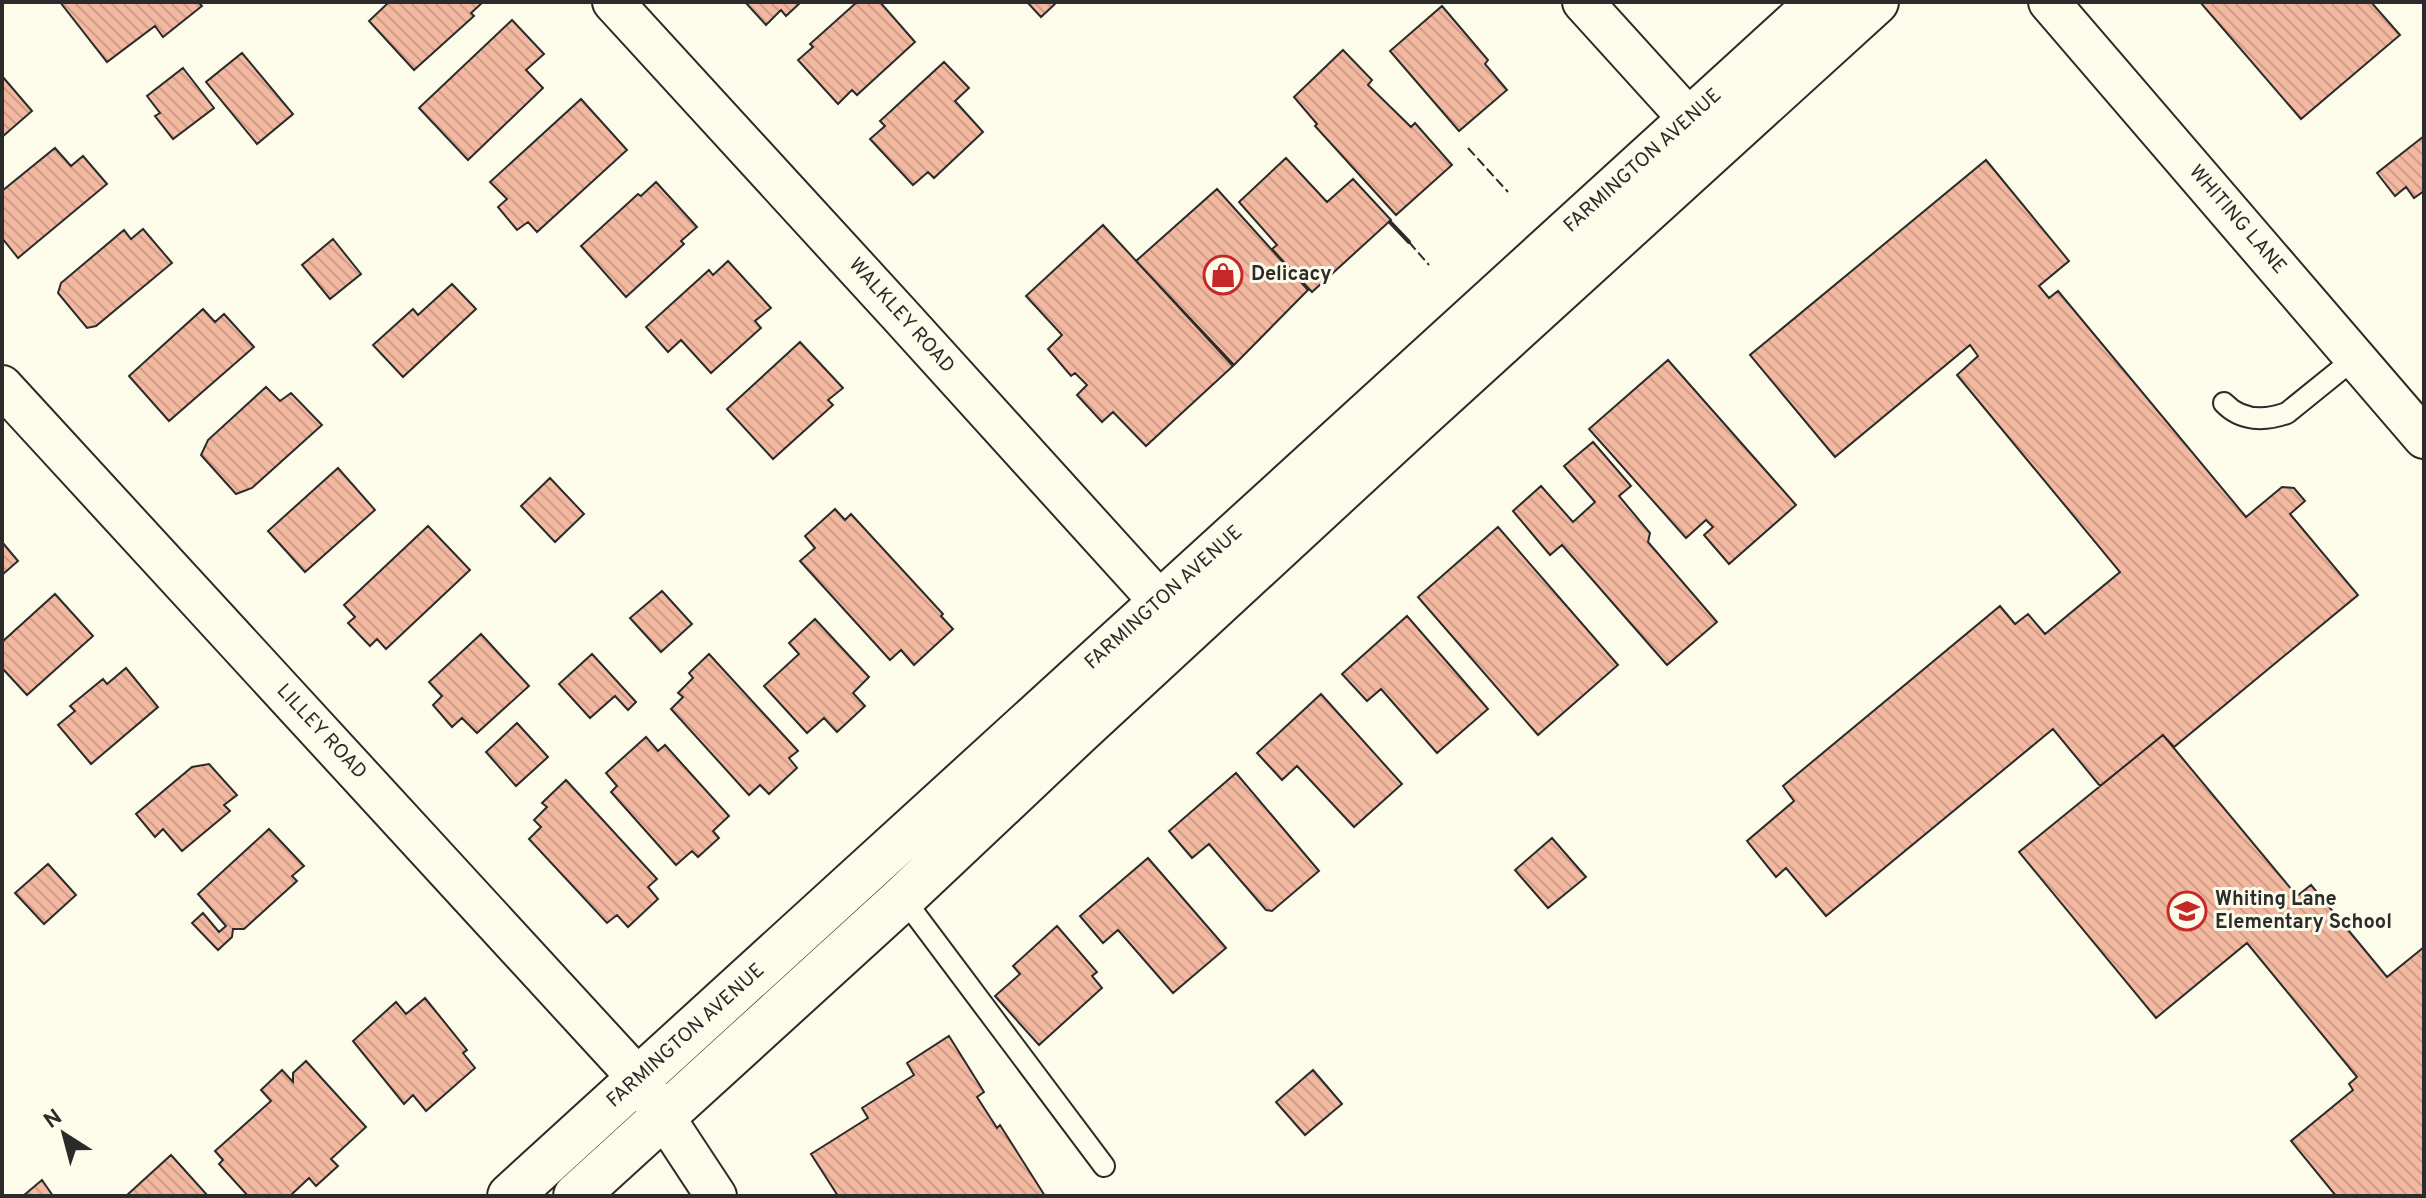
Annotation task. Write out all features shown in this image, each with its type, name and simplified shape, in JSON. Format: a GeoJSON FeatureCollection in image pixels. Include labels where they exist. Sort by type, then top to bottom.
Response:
{"type":"FeatureCollection","features":[{"type":"Feature","properties":{"kind":"main road","name":"FARMINGTON AVENUE"},"geometry":{"type":"LineString","coordinates":[[1702,134],[1819,2]]}},
{"type":"Feature","properties":{"kind":"main road","name":"FARMINGTON AVENUE"},"geometry":{"type":"LineString","coordinates":[[510,1196],[639,1079],[1174,616],[1702,134],[1876,2]]}},
{"type":"Feature","properties":{"kind":"main road","name":"FARMINGTON AVENUE"},"geometry":{"type":"LineString","coordinates":[[576,1196],[903,898],[1174,616]]}},
{"type":"Feature","properties":{"kind":"street","name":"WALKLEY ROAD"},"geometry":{"type":"LineString","coordinates":[[613,2],[1174,616]]}},
{"type":"Feature","properties":{"kind":"street"},"geometry":{"type":"LineString","coordinates":[[1583,2],[1702,134]]}},
{"type":"Feature","properties":{"kind":"street","name":"WHITING LANE"},"geometry":{"type":"LineString","coordinates":[[2049,2],[2424,438]]}},
{"type":"Feature","properties":{"kind":"street","name":"LILLEY ROAD"},"geometry":{"type":"LineString","coordinates":[[2,386],[639,1079],[716,1196]]}},
{"type":"Feature","properties":{"kind":"lane"},"geometry":{"type":"LineString","coordinates":[[2224,403],[2239,415],[2260,418],[2287,413],[2355,358]]}},
{"type":"Feature","properties":{"kind":"lane"},"geometry":{"type":"LineString","coordinates":[[903,898],[1104,1166]]}},
{"type":"Feature","properties":{"kind":"building"},"geometry":{"type":"Polygon","coordinates":[[[60,2],[198,2],[202,6],[163,37],[155,26],[107,62],[60,2]]]}},
{"type":"Feature","properties":{"kind":"building"},"geometry":{"type":"Polygon","coordinates":[[[389,2],[483,2],[471,13],[474,16],[414,70],[369,21],[389,2]]]}},
{"type":"Feature","properties":{"kind":"building"},"geometry":{"type":"Polygon","coordinates":[[[745,2],[801,2],[786,16],[781,10],[766,25],[745,2]]]}},
{"type":"Feature","properties":{"kind":"building"},"geometry":{"type":"Polygon","coordinates":[[[857,2],[880,2],[915,42],[857,95],[852,90],[838,104],[798,60],[813,47],[810,44],[857,2]]]}},
{"type":"Feature","properties":{"kind":"building"},"geometry":{"type":"Polygon","coordinates":[[[1027,2],[1057,2],[1041,17],[1027,2]]]}},
{"type":"Feature","properties":{"kind":"building"},"geometry":{"type":"Polygon","coordinates":[[[2200,2],[2371,2],[2400,35],[2301,119],[2200,2]]]}},
{"type":"Feature","properties":{"kind":"building"},"geometry":{"type":"Polygon","coordinates":[[[1442,6],[1488,60],[1485,64],[1507,90],[1459,131],[1390,51],[1442,6]]]}},
{"type":"Feature","properties":{"kind":"building"},"geometry":{"type":"Polygon","coordinates":[[[512,20],[544,54],[526,70],[543,88],[468,160],[419,108],[512,20]]]}},
{"type":"Feature","properties":{"kind":"building"},"geometry":{"type":"Polygon","coordinates":[[[1343,50],[1372,80],[1368,85],[1411,127],[1415,123],[1452,165],[1396,215],[1315,126],[1317,124],[1294,97],[1343,50]]]}},
{"type":"Feature","properties":{"kind":"building"},"geometry":{"type":"Polygon","coordinates":[[[242,53],[293,114],[257,144],[206,82],[242,53]]]}},
{"type":"Feature","properties":{"kind":"building"},"geometry":{"type":"Polygon","coordinates":[[[944,62],[969,88],[955,101],[983,132],[934,178],[928,172],[913,185],[870,139],[885,126],[880,121],[944,62]]]}},
{"type":"Feature","properties":{"kind":"building"},"geometry":{"type":"Polygon","coordinates":[[[183,68],[214,108],[173,139],[155,116],[160,113],[147,96],[183,68]]]}},
{"type":"Feature","properties":{"kind":"building"},"geometry":{"type":"Polygon","coordinates":[[[2,76],[32,111],[2,137],[2,76]]]}},
{"type":"Feature","properties":{"kind":"building"},"geometry":{"type":"Polygon","coordinates":[[[581,99],[627,150],[537,232],[528,222],[517,230],[498,207],[507,199],[490,182],[581,99]]]}},
{"type":"Feature","properties":{"kind":"building"},"geometry":{"type":"Polygon","coordinates":[[[2424,136],[2424,191],[2414,198],[2406,187],[2395,196],[2377,173],[2424,136]]]}},
{"type":"Feature","properties":{"kind":"building"},"geometry":{"type":"Polygon","coordinates":[[[55,148],[71,166],[83,156],[107,184],[18,258],[2,238],[2,191],[55,148]]]}},
{"type":"Feature","properties":{"kind":"building"},"geometry":{"type":"Polygon","coordinates":[[[1286,158],[1327,202],[1353,179],[1391,220],[1312,292],[1272,249],[1277,245],[1239,202],[1286,158]]]}},
{"type":"Feature","properties":{"kind":"building"},"geometry":{"type":"Polygon","coordinates":[[[1986,160],[2069,261],[2039,286],[2049,298],[2058,291],[2246,517],[2282,487],[2294,488],[2305,501],[2290,514],[2358,595],[2174,747],[2163,735],[2100,786],[2053,729],[1826,916],[1786,868],[1776,877],[1747,841],[1794,801],[1783,786],[2000,606],[2015,624],[2028,614],[2045,634],[2120,572],[1957,375],[1978,356],[1970,345],[1835,457],[1750,355],[1986,160]]]}},
{"type":"Feature","properties":{"kind":"building"},"geometry":{"type":"Polygon","coordinates":[[[656,182],[697,227],[681,241],[684,244],[626,297],[581,246],[638,194],[641,196],[656,182]]]}},
{"type":"Feature","properties":{"kind":"building","name":"Delicacy"},"geometry":{"type":"Polygon","coordinates":[[[1217,189],[1308,290],[1234,365],[1136,261],[1217,189]]]}},
{"type":"Feature","properties":{"kind":"building"},"geometry":{"type":"Polygon","coordinates":[[[1103,225],[1233,366],[1146,446],[1113,412],[1102,422],[1077,395],[1087,385],[1075,373],[1071,376],[1048,349],[1062,335],[1026,296],[1103,225]]]}},
{"type":"Feature","properties":{"kind":"building"},"geometry":{"type":"Polygon","coordinates":[[[143,229],[172,263],[96,326],[87,328],[58,293],[61,283],[124,230],[131,239],[143,229]]]}},
{"type":"Feature","properties":{"kind":"building"},"geometry":{"type":"Polygon","coordinates":[[[333,239],[361,274],[330,299],[302,265],[333,239]]]}},
{"type":"Feature","properties":{"kind":"building"},"geometry":{"type":"Polygon","coordinates":[[[728,261],[771,308],[755,321],[761,328],[711,373],[681,340],[668,352],[646,327],[709,270],[713,275],[728,261]]]}},
{"type":"Feature","properties":{"kind":"building"},"geometry":{"type":"Polygon","coordinates":[[[452,284],[476,309],[403,377],[373,345],[413,309],[418,315],[452,284]]]}},
{"type":"Feature","properties":{"kind":"building"},"geometry":{"type":"Polygon","coordinates":[[[203,309],[215,322],[224,314],[254,347],[169,421],[129,376],[203,309]]]}},
{"type":"Feature","properties":{"kind":"building"},"geometry":{"type":"Polygon","coordinates":[[[800,342],[843,388],[828,400],[833,405],[773,459],[727,409],[800,342]]]}},
{"type":"Feature","properties":{"kind":"building"},"geometry":{"type":"Polygon","coordinates":[[[1668,360],[1796,505],[1729,564],[1704,535],[1713,527],[1706,520],[1686,538],[1589,429],[1668,360]]]}},
{"type":"Feature","properties":{"kind":"building"},"geometry":{"type":"Polygon","coordinates":[[[266,387],[280,401],[291,393],[322,425],[252,488],[236,494],[201,455],[208,440],[266,387]]]}},
{"type":"Feature","properties":{"kind":"building"},"geometry":{"type":"Polygon","coordinates":[[[1593,442],[1631,486],[1619,496],[1650,533],[1648,542],[1717,622],[1667,665],[1562,545],[1550,555],[1513,511],[1541,486],[1573,522],[1595,502],[1564,466],[1593,442]]]}},
{"type":"Feature","properties":{"kind":"building"},"geometry":{"type":"Polygon","coordinates":[[[338,468],[375,510],[305,572],[268,531],[338,468]]]}},
{"type":"Feature","properties":{"kind":"building"},"geometry":{"type":"Polygon","coordinates":[[[550,478],[584,514],[555,542],[521,506],[550,478]]]}},
{"type":"Feature","properties":{"kind":"building"},"geometry":{"type":"Polygon","coordinates":[[[835,509],[845,520],[851,514],[943,614],[941,616],[953,629],[914,665],[901,650],[890,660],[800,561],[815,548],[805,536],[835,509]]]}},
{"type":"Feature","properties":{"kind":"building"},"geometry":{"type":"Polygon","coordinates":[[[428,526],[470,570],[386,649],[377,639],[370,646],[348,623],[355,617],[344,605],[428,526]]]}},
{"type":"Feature","properties":{"kind":"building"},"geometry":{"type":"Polygon","coordinates":[[[1498,527],[1618,665],[1538,735],[1418,597],[1498,527]]]}},
{"type":"Feature","properties":{"kind":"building"},"geometry":{"type":"Polygon","coordinates":[[[2,542],[18,561],[2,575],[2,542]]]}},
{"type":"Feature","properties":{"kind":"building"},"geometry":{"type":"Polygon","coordinates":[[[662,591],[692,624],[661,652],[630,618],[662,591]]]}},
{"type":"Feature","properties":{"kind":"building"},"geometry":{"type":"Polygon","coordinates":[[[55,594],[93,636],[27,695],[2,668],[2,642],[55,594]]]}},
{"type":"Feature","properties":{"kind":"building"},"geometry":{"type":"Polygon","coordinates":[[[1407,616],[1488,709],[1437,753],[1381,689],[1367,701],[1342,674],[1407,616]]]}},
{"type":"Feature","properties":{"kind":"building"},"geometry":{"type":"Polygon","coordinates":[[[815,619],[869,677],[853,693],[865,706],[837,732],[824,718],[807,733],[764,686],[799,654],[789,643],[815,619]]]}},
{"type":"Feature","properties":{"kind":"building"},"geometry":{"type":"Polygon","coordinates":[[[481,634],[529,686],[477,733],[462,718],[452,727],[433,705],[442,696],[429,682],[481,634]]]}},
{"type":"Feature","properties":{"kind":"building"},"geometry":{"type":"Polygon","coordinates":[[[592,654],[636,702],[628,710],[615,696],[590,718],[559,684],[592,654]]]}},
{"type":"Feature","properties":{"kind":"building"},"geometry":{"type":"Polygon","coordinates":[[[709,654],[798,751],[789,758],[797,768],[769,794],[760,785],[749,795],[671,709],[683,697],[678,693],[693,678],[689,673],[709,654]]]}},
{"type":"Feature","properties":{"kind":"building"},"geometry":{"type":"Polygon","coordinates":[[[126,668],[158,707],[91,764],[58,725],[75,711],[70,706],[103,679],[107,684],[126,668]]]}},
{"type":"Feature","properties":{"kind":"building"},"geometry":{"type":"Polygon","coordinates":[[[1321,694],[1402,784],[1354,827],[1297,766],[1282,780],[1257,753],[1321,694]]]}},
{"type":"Feature","properties":{"kind":"building"},"geometry":{"type":"Polygon","coordinates":[[[517,723],[548,757],[516,786],[486,752],[517,723]]]}},
{"type":"Feature","properties":{"kind":"building"},"geometry":{"type":"Polygon","coordinates":[[[2163,735],[2297,896],[2311,885],[2387,977],[2424,947],[2424,1196],[2336,1196],[2291,1141],[2353,1090],[2349,1084],[2357,1077],[2247,943],[2156,1018],[2019,852],[2163,735]]]}},
{"type":"Feature","properties":{"kind":"building"},"geometry":{"type":"Polygon","coordinates":[[[646,737],[658,751],[665,745],[729,816],[713,831],[719,838],[698,857],[692,851],[676,865],[611,792],[617,786],[606,773],[646,737]]]}},
{"type":"Feature","properties":{"kind":"building"},"geometry":{"type":"Polygon","coordinates":[[[209,764],[237,795],[224,805],[230,811],[182,851],[163,829],[155,837],[136,814],[192,767],[209,764]]]}},
{"type":"Feature","properties":{"kind":"building"},"geometry":{"type":"Polygon","coordinates":[[[1236,773],[1319,871],[1272,911],[1266,910],[1209,844],[1192,858],[1169,831],[1236,773]]]}},
{"type":"Feature","properties":{"kind":"building"},"geometry":{"type":"Polygon","coordinates":[[[566,780],[657,879],[648,887],[658,899],[628,927],[617,915],[607,923],[529,839],[541,827],[534,820],[547,807],[542,803],[566,780]]]}},
{"type":"Feature","properties":{"kind":"building"},"geometry":{"type":"Polygon","coordinates":[[[269,829],[304,866],[292,876],[297,881],[244,929],[233,929],[232,937],[218,950],[192,923],[203,913],[219,932],[226,926],[198,894],[269,829]]]}},
{"type":"Feature","properties":{"kind":"building"},"geometry":{"type":"Polygon","coordinates":[[[1552,838],[1586,877],[1548,908],[1515,870],[1552,838]]]}},
{"type":"Feature","properties":{"kind":"building"},"geometry":{"type":"Polygon","coordinates":[[[1148,858],[1226,948],[1173,993],[1118,930],[1103,943],[1080,916],[1148,858]]]}},
{"type":"Feature","properties":{"kind":"building"},"geometry":{"type":"Polygon","coordinates":[[[48,864],[76,895],[44,924],[15,893],[48,864]]]}},
{"type":"Feature","properties":{"kind":"building"},"geometry":{"type":"Polygon","coordinates":[[[1057,926],[1097,972],[1092,976],[1102,988],[1039,1045],[995,996],[1020,974],[1013,966],[1057,926]]]}},
{"type":"Feature","properties":{"kind":"building"},"geometry":{"type":"Polygon","coordinates":[[[425,998],[467,1050],[463,1053],[475,1068],[426,1111],[413,1095],[404,1104],[353,1041],[396,1002],[406,1014],[425,998]]]}},
{"type":"Feature","properties":{"kind":"building"},"geometry":{"type":"Polygon","coordinates":[[[949,1036],[984,1092],[977,1097],[997,1128],[1000,1125],[1045,1196],[838,1196],[811,1154],[868,1118],[862,1108],[914,1075],[907,1063],[949,1036]]]}},
{"type":"Feature","properties":{"kind":"building"},"geometry":{"type":"Polygon","coordinates":[[[306,1061],[366,1127],[331,1159],[338,1166],[316,1186],[309,1178],[290,1196],[248,1196],[219,1164],[223,1160],[215,1151],[271,1101],[261,1090],[282,1070],[293,1082],[293,1073],[306,1061]]]}},
{"type":"Feature","properties":{"kind":"building"},"geometry":{"type":"Polygon","coordinates":[[[1313,1070],[1342,1104],[1305,1135],[1276,1102],[1313,1070]]]}},
{"type":"Feature","properties":{"kind":"building"},"geometry":{"type":"Polygon","coordinates":[[[171,1155],[208,1196],[126,1196],[171,1155]]]}},
{"type":"Feature","properties":{"kind":"building"},"geometry":{"type":"Polygon","coordinates":[[[42,1180],[53,1196],[23,1196],[42,1180]]]}},
{"type":"Feature","properties":{"kind":"fence"},"geometry":{"type":"LineString","coordinates":[[1468,148],[1508,192]]}},
{"type":"Feature","properties":{"kind":"fence"},"geometry":{"type":"LineString","coordinates":[[1409,242],[1429,265]]}},
{"type":"Feature","properties":{"kind":"wall"},"geometry":{"type":"LineString","coordinates":[[1390,222],[1409,242]]}},
{"type":"Feature","properties":{"kind":"place","name":"Delicacy"},"geometry":{"type":"Point","coordinates":[1223,275]}},
{"type":"Feature","properties":{"kind":"place","name":"Whiting Lane Elementary School"},"geometry":{"type":"Point","coordinates":[2187,911]}}]}
